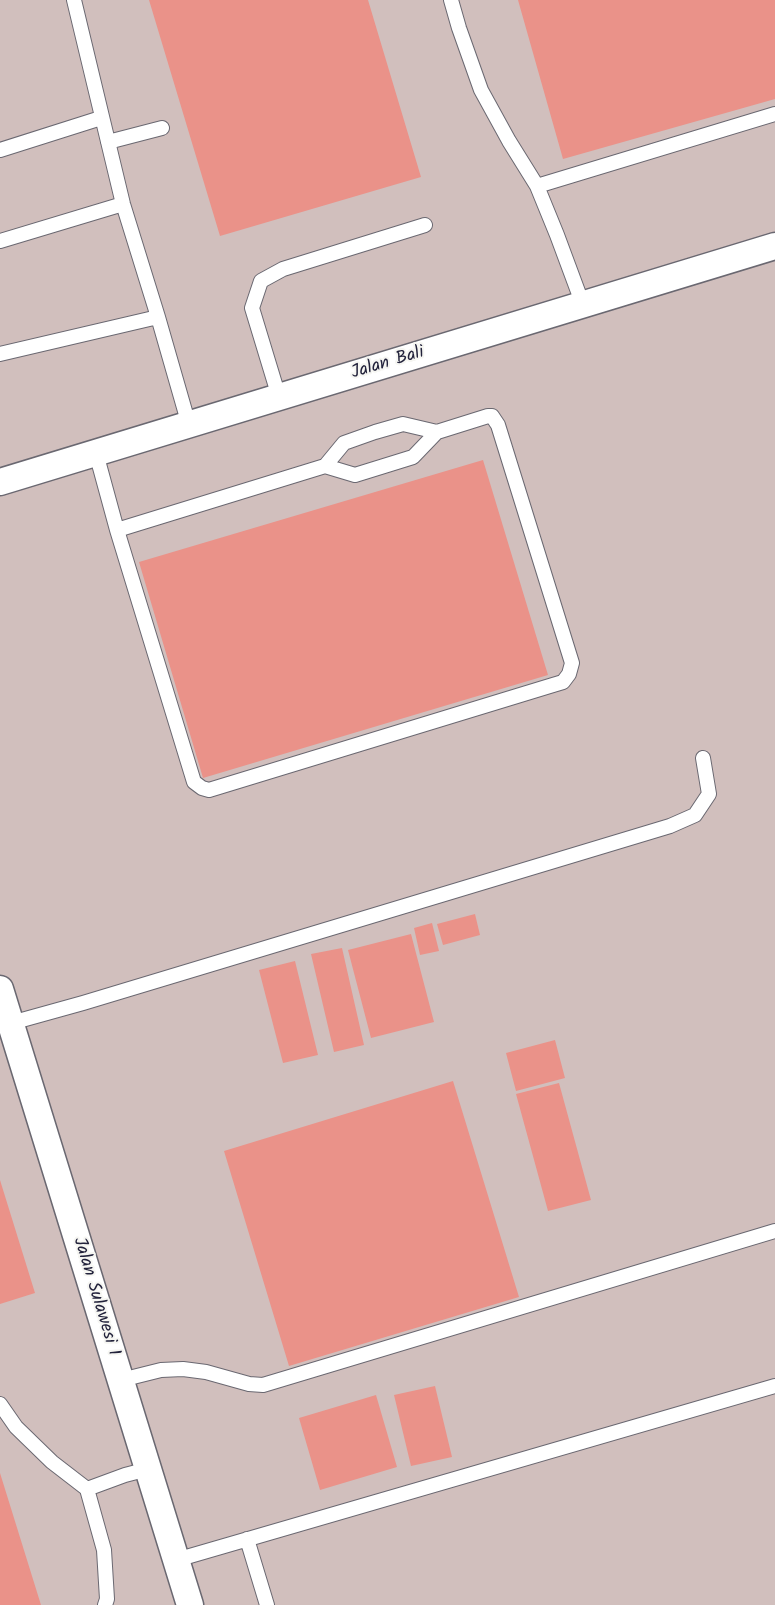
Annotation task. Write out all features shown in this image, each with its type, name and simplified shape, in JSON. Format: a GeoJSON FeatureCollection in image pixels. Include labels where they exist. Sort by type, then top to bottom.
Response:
{"type":"FeatureCollection","features":[{"type":"Feature","properties":{"kind":"street","name":"Jalan Bali"},"geometry":{"type":"LineString","coordinates":[[0,482],[775,246]]}},
{"type":"Feature","properties":{"kind":"street","name":"Jalan Sulawesi I"},"geometry":{"type":"LineString","coordinates":[[0,991],[190,1605]]}},
{"type":"Feature","properties":{"kind":"lane"},"geometry":{"type":"LineString","coordinates":[[74,0],[123,204],[189,425]]}},
{"type":"Feature","properties":{"kind":"lane"},"geometry":{"type":"LineString","coordinates":[[450,0],[481,90],[509,141],[538,186],[583,304]]}},
{"type":"Feature","properties":{"kind":"lane"},"geometry":{"type":"LineString","coordinates":[[538,186],[775,114]]}},
{"type":"Feature","properties":{"kind":"lane"},"geometry":{"type":"LineString","coordinates":[[0,150],[101,118]]}},
{"type":"Feature","properties":{"kind":"lane"},"geometry":{"type":"LineString","coordinates":[[108,142],[162,128]]}},
{"type":"Feature","properties":{"kind":"lane"},"geometry":{"type":"LineString","coordinates":[[0,241],[123,204]]}},
{"type":"Feature","properties":{"kind":"lane"},"geometry":{"type":"LineString","coordinates":[[279,397],[252,308],[261,281],[283,269],[425,225]]}},
{"type":"Feature","properties":{"kind":"lane"},"geometry":{"type":"LineString","coordinates":[[0,354],[158,317]]}},
{"type":"Feature","properties":{"kind":"lane"},"geometry":{"type":"LineString","coordinates":[[96,453],[117,530],[194,782],[202,788],[209,790],[563,682],[569,674],[572,663],[495,419],[488,416],[437,432],[413,457],[355,475],[325,466]]}},
{"type":"Feature","properties":{"kind":"lane"},"geometry":{"type":"LineString","coordinates":[[117,530],[325,466],[344,443],[375,432],[403,424],[437,432]]}},
{"type":"Feature","properties":{"kind":"lane"},"geometry":{"type":"LineString","coordinates":[[11,1023],[670,826],[695,814],[709,794],[703,758]]}},
{"type":"Feature","properties":{"kind":"lane"},"geometry":{"type":"LineString","coordinates":[[121,1380],[161,1370],[183,1369],[206,1372],[249,1384],[263,1385],[775,1231]]}},
{"type":"Feature","properties":{"kind":"lane"},"geometry":{"type":"LineString","coordinates":[[176,1560],[775,1386]]}},
{"type":"Feature","properties":{"kind":"lane"},"geometry":{"type":"LineString","coordinates":[[0,1404],[16,1427],[52,1462],[87,1489],[104,1550],[107,1599],[105,1605]]}},
{"type":"Feature","properties":{"kind":"lane"},"geometry":{"type":"LineString","coordinates":[[87,1489],[148,1469]]}},
{"type":"Feature","properties":{"kind":"lane"},"geometry":{"type":"LineString","coordinates":[[248,1539],[267,1605]]}},
{"type":"Feature","properties":{"kind":"shaded area"},"geometry":{"type":"Polygon","coordinates":[[[0,0],[775,0],[775,1605],[0,1605],[0,0]]]}},
{"type":"Feature","properties":{"kind":"building"},"geometry":{"type":"Polygon","coordinates":[[[149,0],[368,0],[421,177],[220,236],[149,0]]]}},
{"type":"Feature","properties":{"kind":"building"},"geometry":{"type":"Polygon","coordinates":[[[518,0],[775,0],[775,99],[563,159],[518,0]]]}},
{"type":"Feature","properties":{"kind":"building"},"geometry":{"type":"Polygon","coordinates":[[[483,460],[548,675],[203,778],[139,562],[483,460]]]}},
{"type":"Feature","properties":{"kind":"building"},"geometry":{"type":"Polygon","coordinates":[[[475,914],[480,935],[443,945],[437,924],[475,914]]]}},
{"type":"Feature","properties":{"kind":"building"},"geometry":{"type":"Polygon","coordinates":[[[432,923],[439,951],[420,955],[414,928],[432,923]]]}},
{"type":"Feature","properties":{"kind":"building"},"geometry":{"type":"Polygon","coordinates":[[[411,934],[434,1022],[371,1038],[348,950],[411,934]]]}},
{"type":"Feature","properties":{"kind":"building"},"geometry":{"type":"Polygon","coordinates":[[[342,948],[364,1045],[334,1052],[311,954],[342,948]]]}},
{"type":"Feature","properties":{"kind":"building"},"geometry":{"type":"Polygon","coordinates":[[[295,961],[318,1055],[283,1063],[259,970],[295,961]]]}},
{"type":"Feature","properties":{"kind":"building"},"geometry":{"type":"Polygon","coordinates":[[[555,1040],[565,1078],[516,1091],[506,1053],[555,1040]]]}},
{"type":"Feature","properties":{"kind":"building"},"geometry":{"type":"Polygon","coordinates":[[[453,1081],[519,1297],[289,1366],[224,1151],[453,1081]]]}},
{"type":"Feature","properties":{"kind":"building"},"geometry":{"type":"Polygon","coordinates":[[[559,1083],[591,1200],[548,1211],[516,1094],[559,1083]]]}},
{"type":"Feature","properties":{"kind":"building"},"geometry":{"type":"Polygon","coordinates":[[[0,1180],[35,1293],[0,1304],[0,1180]]]}},
{"type":"Feature","properties":{"kind":"building"},"geometry":{"type":"Polygon","coordinates":[[[435,1386],[452,1457],[411,1466],[394,1395],[435,1386]]]}},
{"type":"Feature","properties":{"kind":"building"},"geometry":{"type":"Polygon","coordinates":[[[376,1395],[397,1467],[320,1490],[299,1418],[376,1395]]]}},
{"type":"Feature","properties":{"kind":"building"},"geometry":{"type":"Polygon","coordinates":[[[0,1473],[41,1605],[0,1605],[0,1473]]]}}]}
